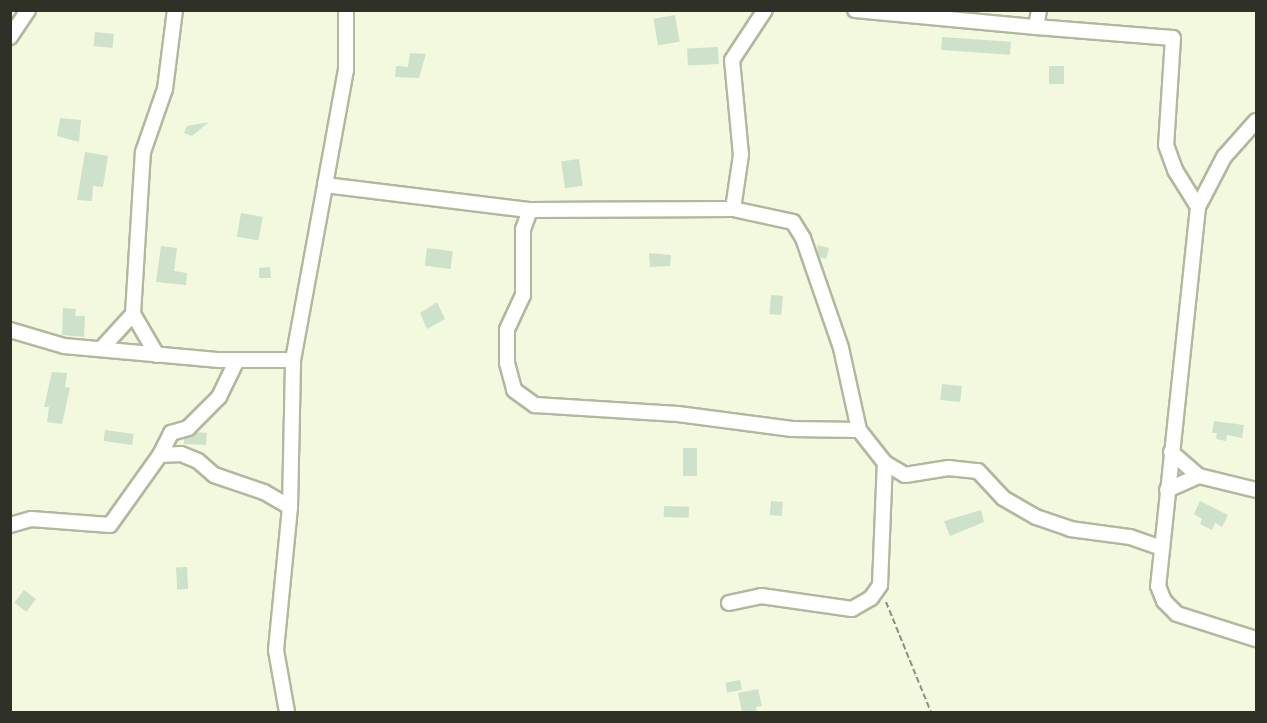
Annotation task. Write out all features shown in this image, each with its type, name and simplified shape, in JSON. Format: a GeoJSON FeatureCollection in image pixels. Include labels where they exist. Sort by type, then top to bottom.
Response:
{"type":"FeatureCollection","features":[{"type":"Feature","properties":{"kind":"street"},"geometry":{"type":"LineString","coordinates":[[10,37],[28,10]]}},
{"type":"Feature","properties":{"kind":"street"},"geometry":{"type":"LineString","coordinates":[[157,355],[133,314],[142,152],[165,89],[175,10]]}},
{"type":"Feature","properties":{"kind":"street"},"geometry":{"type":"LineString","coordinates":[[287,712],[276,650],[290,507],[293,360],[346,70],[346,10]]}},
{"type":"Feature","properties":{"kind":"street"},"geometry":{"type":"LineString","coordinates":[[733,209],[741,155],[732,60],[765,10]]}},
{"type":"Feature","properties":{"kind":"street"},"geometry":{"type":"LineString","coordinates":[[855,10],[1173,38],[1166,145],[1175,170],[1198,207]]}},
{"type":"Feature","properties":{"kind":"street"},"geometry":{"type":"LineString","coordinates":[[1036,27],[1039,10]]}},
{"type":"Feature","properties":{"kind":"street"},"geometry":{"type":"LineString","coordinates":[[1257,121],[1224,157],[1198,207],[1158,586],[1170,609],[1257,639]]}},
{"type":"Feature","properties":{"kind":"street"},"geometry":{"type":"LineString","coordinates":[[325,185],[530,210],[733,209],[792,222],[803,238],[841,348],[859,430],[885,463],[905,476],[948,468],[978,471],[1003,498],[1036,517],[1070,528],[1130,537],[1162,548]]}},
{"type":"Feature","properties":{"kind":"street"},"geometry":{"type":"LineString","coordinates":[[530,210],[523,229],[523,295],[507,330],[507,363],[514,390],[535,405],[678,414],[792,429],[859,430]]}},
{"type":"Feature","properties":{"kind":"street"},"geometry":{"type":"LineString","coordinates":[[102,348],[133,314]]}},
{"type":"Feature","properties":{"kind":"street"},"geometry":{"type":"LineString","coordinates":[[10,330],[64,346],[237,360],[293,360]]}},
{"type":"Feature","properties":{"kind":"street"},"geometry":{"type":"LineString","coordinates":[[10,525],[31,519],[110,525],[160,455],[171,433],[188,428],[219,397],[237,360]]}},
{"type":"Feature","properties":{"kind":"street"},"geometry":{"type":"LineString","coordinates":[[1171,452],[1198,476],[1257,490]]}},
{"type":"Feature","properties":{"kind":"street"},"geometry":{"type":"LineString","coordinates":[[160,455],[181,454],[198,461],[214,475],[264,492],[290,507]]}},
{"type":"Feature","properties":{"kind":"street"},"geometry":{"type":"LineString","coordinates":[[729,603],[761,596],[852,609],[872,598],[880,585],[885,463]]}},
{"type":"Feature","properties":{"kind":"street"},"geometry":{"type":"LineString","coordinates":[[1167,490],[1198,476]]}},
{"type":"Feature","properties":{"kind":"street"},"geometry":{"type":"LineString","coordinates":[[1226,629],[1257,633]]}},
{"type":"Feature","properties":{"kind":"path"},"geometry":{"type":"LineString","coordinates":[[880,585],[931,712]]}},
{"type":"Feature","properties":{"kind":"building"},"geometry":{"type":"Polygon","coordinates":[[[675,15],[680,42],[658,45],[653,19],[675,15]]]}},
{"type":"Feature","properties":{"kind":"building"},"geometry":{"type":"Polygon","coordinates":[[[95,32],[114,34],[112,48],[94,46],[95,32]]]}},
{"type":"Feature","properties":{"kind":"building"},"geometry":{"type":"Polygon","coordinates":[[[942,37],[1011,42],[1010,55],[941,50],[942,37]]]}},
{"type":"Feature","properties":{"kind":"building"},"geometry":{"type":"Polygon","coordinates":[[[718,47],[719,64],[688,66],[687,49],[718,47]]]}},
{"type":"Feature","properties":{"kind":"building"},"geometry":{"type":"Polygon","coordinates":[[[410,53],[426,54],[419,78],[395,77],[396,66],[408,67],[410,53]]]}},
{"type":"Feature","properties":{"kind":"building"},"geometry":{"type":"Polygon","coordinates":[[[1049,66],[1064,66],[1064,84],[1049,84],[1049,66]]]}},
{"type":"Feature","properties":{"kind":"building"},"geometry":{"type":"Polygon","coordinates":[[[60,118],[81,120],[79,142],[57,136],[60,118]]]}},
{"type":"Feature","properties":{"kind":"building"},"geometry":{"type":"Polygon","coordinates":[[[209,122],[192,136],[184,133],[187,126],[209,122]]]}},
{"type":"Feature","properties":{"kind":"building"},"geometry":{"type":"Polygon","coordinates":[[[85,152],[108,156],[103,187],[93,186],[92,201],[77,200],[85,152]]]}},
{"type":"Feature","properties":{"kind":"building"},"geometry":{"type":"Polygon","coordinates":[[[579,159],[583,186],[565,188],[561,162],[579,159]]]}},
{"type":"Feature","properties":{"kind":"building"},"geometry":{"type":"Polygon","coordinates":[[[241,213],[263,217],[258,240],[237,237],[241,213]]]}},
{"type":"Feature","properties":{"kind":"building"},"geometry":{"type":"Polygon","coordinates":[[[817,245],[829,248],[826,259],[819,257],[817,245]]]}},
{"type":"Feature","properties":{"kind":"building"},"geometry":{"type":"Polygon","coordinates":[[[161,246],[177,248],[174,271],[187,273],[186,285],[156,282],[161,246]]]}},
{"type":"Feature","properties":{"kind":"building"},"geometry":{"type":"Polygon","coordinates":[[[427,248],[453,251],[451,269],[425,266],[427,248]]]}},
{"type":"Feature","properties":{"kind":"building"},"geometry":{"type":"Polygon","coordinates":[[[649,253],[671,255],[670,266],[650,267],[649,253]]]}},
{"type":"Feature","properties":{"kind":"building"},"geometry":{"type":"Polygon","coordinates":[[[270,267],[271,278],[259,278],[259,268],[270,267]]]}},
{"type":"Feature","properties":{"kind":"building"},"geometry":{"type":"Polygon","coordinates":[[[771,295],[783,296],[781,315],[769,314],[771,295]]]}},
{"type":"Feature","properties":{"kind":"building"},"geometry":{"type":"Polygon","coordinates":[[[437,302],[445,319],[427,329],[420,313],[437,302]]]}},
{"type":"Feature","properties":{"kind":"building"},"geometry":{"type":"Polygon","coordinates":[[[63,308],[76,309],[75,316],[85,316],[84,337],[62,335],[63,308]]]}},
{"type":"Feature","properties":{"kind":"building"},"geometry":{"type":"Polygon","coordinates":[[[52,372],[67,373],[65,387],[70,388],[62,424],[47,422],[49,407],[44,407],[52,372]]]}},
{"type":"Feature","properties":{"kind":"building"},"geometry":{"type":"Polygon","coordinates":[[[942,384],[962,386],[960,402],[940,400],[942,384]]]}},
{"type":"Feature","properties":{"kind":"building"},"geometry":{"type":"Polygon","coordinates":[[[1214,421],[1244,425],[1242,438],[1227,435],[1226,441],[1216,439],[1217,433],[1212,433],[1214,421]]]}},
{"type":"Feature","properties":{"kind":"building"},"geometry":{"type":"Polygon","coordinates":[[[105,430],[134,434],[132,445],[103,441],[105,430]]]}},
{"type":"Feature","properties":{"kind":"building"},"geometry":{"type":"Polygon","coordinates":[[[196,432],[207,433],[206,445],[184,444],[184,438],[196,432]]]}},
{"type":"Feature","properties":{"kind":"building"},"geometry":{"type":"Polygon","coordinates":[[[683,448],[697,448],[697,476],[683,476],[683,448]]]}},
{"type":"Feature","properties":{"kind":"building"},"geometry":{"type":"Polygon","coordinates":[[[771,501],[783,502],[782,516],[770,515],[771,501]]]}},
{"type":"Feature","properties":{"kind":"building"},"geometry":{"type":"Polygon","coordinates":[[[1200,501],[1228,515],[1222,527],[1215,523],[1212,530],[1200,524],[1202,519],[1194,514],[1200,501]]]}},
{"type":"Feature","properties":{"kind":"building"},"geometry":{"type":"Polygon","coordinates":[[[664,506],[689,507],[689,518],[664,517],[664,506]]]}},
{"type":"Feature","properties":{"kind":"building"},"geometry":{"type":"Polygon","coordinates":[[[981,510],[984,522],[950,536],[944,521],[981,510]]]}},
{"type":"Feature","properties":{"kind":"building"},"geometry":{"type":"Polygon","coordinates":[[[187,567],[188,589],[177,590],[176,568],[187,567]]]}},
{"type":"Feature","properties":{"kind":"building"},"geometry":{"type":"Polygon","coordinates":[[[24,590],[36,599],[26,612],[14,603],[24,590]]]}},
{"type":"Feature","properties":{"kind":"building"},"geometry":{"type":"Polygon","coordinates":[[[740,680],[742,690],[727,693],[725,683],[740,680]]]}},
{"type":"Feature","properties":{"kind":"building"},"geometry":{"type":"Polygon","coordinates":[[[758,689],[762,706],[756,707],[757,712],[742,712],[738,693],[758,689]]]}}]}
